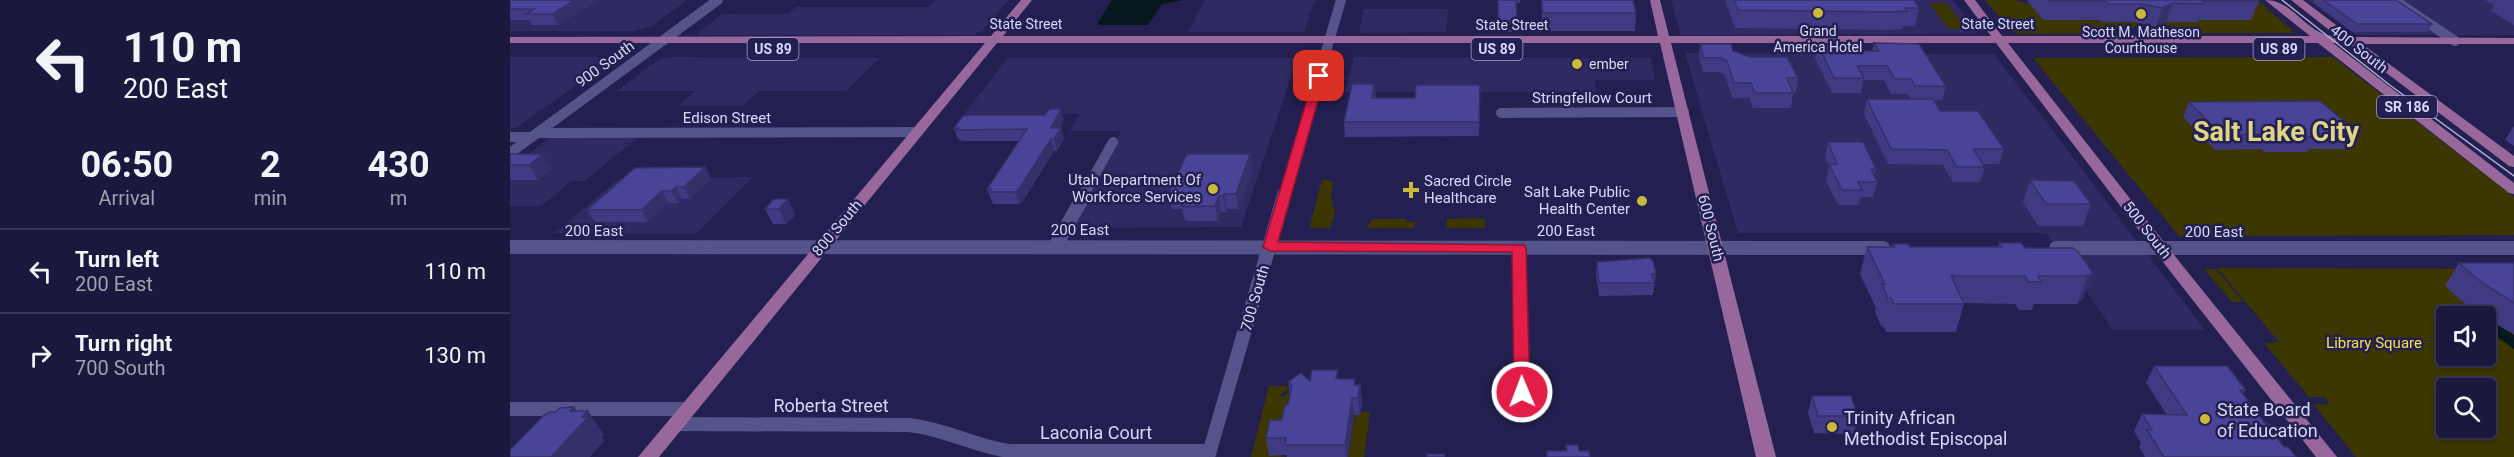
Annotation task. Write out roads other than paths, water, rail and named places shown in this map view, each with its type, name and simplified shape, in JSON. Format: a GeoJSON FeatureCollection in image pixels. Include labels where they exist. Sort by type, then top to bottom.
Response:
{"type":"FeatureCollection","features":[{"type":"Feature","properties":{"kind":"main road","name":"800 South"},"geometry":{"type":"LineString","coordinates":[[648,457],[1026,0]]}},
{"type":"Feature","properties":{"kind":"main road","name":"600 South"},"geometry":{"type":"LineString","coordinates":[[1655,0],[1766,457]]}},
{"type":"Feature","properties":{"kind":"main road","name":"500 South"},"geometry":{"type":"LineString","coordinates":[[1969,0],[2327,457]]}},
{"type":"Feature","properties":{"kind":"main road","name":"400 South"},"geometry":{"type":"LineString","coordinates":[[2270,0],[2514,190]]}},
{"type":"Feature","properties":{"kind":"main road","name":"400 South"},"geometry":{"type":"LineString","coordinates":[[2296,0],[2514,163]]}},
{"type":"Feature","properties":{"kind":"main road","name":"State Street"},"geometry":{"type":"LineString","coordinates":[[510,40],[990,44],[1666,45],[2003,44],[2318,39],[2514,40]]}},
{"type":"Feature","properties":{"kind":"main road","name":"State Street"},"geometry":{"type":"LineString","coordinates":[[510,49],[990,44]]}},
{"type":"Feature","properties":{"kind":"main road","name":"State Street"},"geometry":{"type":"LineString","coordinates":[[2003,44],[2514,49]]}},
{"type":"Feature","properties":{"kind":"street","name":"900 South"},"geometry":{"type":"LineString","coordinates":[[510,153],[718,0]]}},
{"type":"Feature","properties":{"kind":"street","name":"700 South"},"geometry":{"type":"LineString","coordinates":[[1209,454],[1341,0]]}},
{"type":"Feature","properties":{"kind":"street"},"geometry":{"type":"LineString","coordinates":[[2394,0],[2455,41]]}},
{"type":"Feature","properties":{"kind":"street","name":"Stringfellow Court"},"geometry":{"type":"LineString","coordinates":[[1501,113],[1684,112]]}},
{"type":"Feature","properties":{"kind":"street","name":"Edison Street"},"geometry":{"type":"LineString","coordinates":[[510,138],[534,135],[917,132]]}},
{"type":"Feature","properties":{"kind":"street"},"geometry":{"type":"LineString","coordinates":[[1055,247],[1113,142]]}},
{"type":"Feature","properties":{"kind":"street","name":"200 East"},"geometry":{"type":"LineString","coordinates":[[510,247],[1896,248]]}},
{"type":"Feature","properties":{"kind":"street"},"geometry":{"type":"LineString","coordinates":[[1519,248],[1522,392]]}},
{"type":"Feature","properties":{"kind":"street","name":"200 East"},"geometry":{"type":"LineString","coordinates":[[2042,248],[2514,248]]}},
{"type":"Feature","properties":{"kind":"street"},"geometry":{"type":"LineString","coordinates":[[510,410],[687,410]]}},
{"type":"Feature","properties":{"kind":"street","name":"Roberta Street"},"geometry":{"type":"LineString","coordinates":[[675,424],[922,425],[982,447]]}},
{"type":"Feature","properties":{"kind":"street","name":"Laconia Court"},"geometry":{"type":"LineString","coordinates":[[982,447],[1021,451],[1209,454]]}},
{"type":"Feature","properties":{"kind":"tram line"},"geometry":{"type":"LineString","coordinates":[[2282,0],[2391,86],[2514,176]]}},
{"type":"Feature","properties":{"kind":"place","name":"Grand America Hotel"},"geometry":{"type":"Point","coordinates":[1818,13]}},
{"type":"Feature","properties":{"kind":"place","name":"Scott M. Matheson Courthouse"},"geometry":{"type":"Point","coordinates":[2141,14]}},
{"type":"Feature","properties":{"kind":"place","name":"ember"},"geometry":{"type":"Point","coordinates":[1577,64]}},
{"type":"Feature","properties":{"kind":"place","name":"Utah Department Of Workforce Services"},"geometry":{"type":"Point","coordinates":[1213,189]}},
{"type":"Feature","properties":{"kind":"place","name":"Sacred Circle Healthcare"},"geometry":{"type":"Point","coordinates":[1411,190]}},
{"type":"Feature","properties":{"kind":"place","name":"Salt Lake Public Health Center"},"geometry":{"type":"Point","coordinates":[1642,201]}},
{"type":"Feature","properties":{"kind":"place","name":"State Board of Education"},"geometry":{"type":"Point","coordinates":[2205,419]}},
{"type":"Feature","properties":{"kind":"place","name":"Trinity African Methodist Episcopal"},"geometry":{"type":"Point","coordinates":[1832,427]}},
{"type":"Feature","properties":{"kind":"district","name":"Salt Lake City"},"geometry":{"type":"Point","coordinates":[2276,132]}},
{"type":"Feature","properties":{"kind":"park label","name":"Library Square"},"geometry":{"type":"Point","coordinates":[2374,343]}}]}
